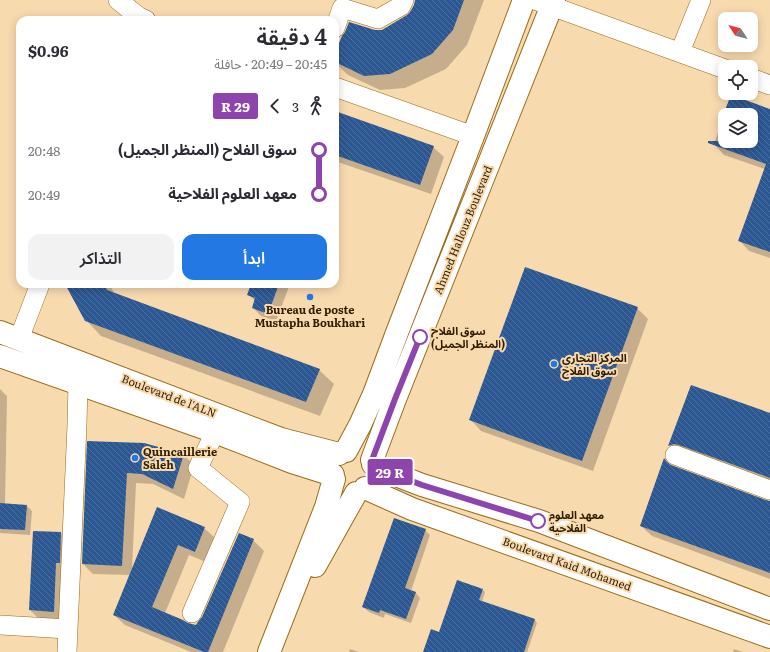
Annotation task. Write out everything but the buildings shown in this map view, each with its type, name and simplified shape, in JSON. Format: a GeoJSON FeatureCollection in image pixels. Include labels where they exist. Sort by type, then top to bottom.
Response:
{"type":"FeatureCollection","features":[{"type":"Feature","properties":{"kind":"main road"},"geometry":{"type":"LineString","coordinates":[[343,453],[360,425],[374,394],[524,0]]}},
{"type":"Feature","properties":{"kind":"main road","name":"Ahmed Hallouz Boulevard"},"geometry":{"type":"LineString","coordinates":[[372,462],[547,2]]}},
{"type":"Feature","properties":{"kind":"main road","name":"Boulevard de l'ALN"},"geometry":{"type":"LineString","coordinates":[[9,336],[281,439],[343,453]]}},
{"type":"Feature","properties":{"kind":"main road","name":"Boulevard de l'ALN"},"geometry":{"type":"LineString","coordinates":[[0,356],[215,432],[333,477]]}},
{"type":"Feature","properties":{"kind":"main road"},"geometry":{"type":"LineString","coordinates":[[352,449],[358,450],[368,455],[372,462],[374,469],[373,480],[370,485],[351,493],[340,489],[336,484],[333,477],[333,464],[336,458],[343,453],[352,449]]}},
{"type":"Feature","properties":{"kind":"main road"},"geometry":{"type":"LineString","coordinates":[[292,462],[304,471],[313,482],[326,507]]}},
{"type":"Feature","properties":{"kind":"main road"},"geometry":{"type":"LineString","coordinates":[[372,462],[396,475],[422,485],[539,521],[770,609]]}},
{"type":"Feature","properties":{"kind":"main road"},"geometry":{"type":"LineString","coordinates":[[271,645],[326,507],[333,477]]}},
{"type":"Feature","properties":{"kind":"main road"},"geometry":{"type":"LineString","coordinates":[[271,645],[361,490]]}},
{"type":"Feature","properties":{"kind":"main road","name":"Boulevard Kaid Mohamed"},"geometry":{"type":"LineString","coordinates":[[361,490],[770,637]]}},
{"type":"Feature","properties":{"kind":"street"},"geometry":{"type":"LineString","coordinates":[[118,0],[137,16]]}},
{"type":"Feature","properties":{"kind":"street"},"geometry":{"type":"LineString","coordinates":[[339,17],[342,8],[378,19],[401,6],[404,0]]}},
{"type":"Feature","properties":{"kind":"street"},"geometry":{"type":"LineString","coordinates":[[680,52],[701,0]]}},
{"type":"Feature","properties":{"kind":"street"},"geometry":{"type":"LineString","coordinates":[[547,2],[718,66]]}},
{"type":"Feature","properties":{"kind":"street"},"geometry":{"type":"LineString","coordinates":[[758,81],[770,85]]}},
{"type":"Feature","properties":{"kind":"street"},"geometry":{"type":"LineString","coordinates":[[339,88],[473,136]]}},
{"type":"Feature","properties":{"kind":"street"},"geometry":{"type":"LineString","coordinates":[[9,336],[38,288]]}},
{"type":"Feature","properties":{"kind":"street"},"geometry":{"type":"LineString","coordinates":[[66,652],[77,433],[78,383]]}},
{"type":"Feature","properties":{"kind":"street"},"geometry":{"type":"LineString","coordinates":[[192,613],[240,502],[198,468],[215,432]]}},
{"type":"Feature","properties":{"kind":"street"},"geometry":{"type":"LineString","coordinates":[[675,455],[770,490]]}},
{"type":"Feature","properties":{"kind":"street"},"geometry":{"type":"LineString","coordinates":[[0,625],[68,629]]}},
{"type":"Feature","properties":{"kind":"bus line"},"geometry":{"type":"LineString","coordinates":[[420,337],[372,460],[373,464],[422,485],[538,521]]}},
{"type":"Feature","properties":{"kind":"place","name":"Bureau de poste Mustapha Boukhari"},"geometry":{"type":"Point","coordinates":[310,297]}},
{"type":"Feature","properties":{"kind":"place","name":"سوق الفلاح (المنظر الجميل)"},"geometry":{"type":"Point","coordinates":[420,337]}},
{"type":"Feature","properties":{"kind":"place","name":"المركز التجاري سوق الفلاح"},"geometry":{"type":"Point","coordinates":[554,364]}},
{"type":"Feature","properties":{"kind":"place","name":"Quincaillerie Saleh"},"geometry":{"type":"Point","coordinates":[135,458]}},
{"type":"Feature","properties":{"kind":"place","name":"معهد العلوم الفلاحية"},"geometry":{"type":"Point","coordinates":[538,521]}}]}
